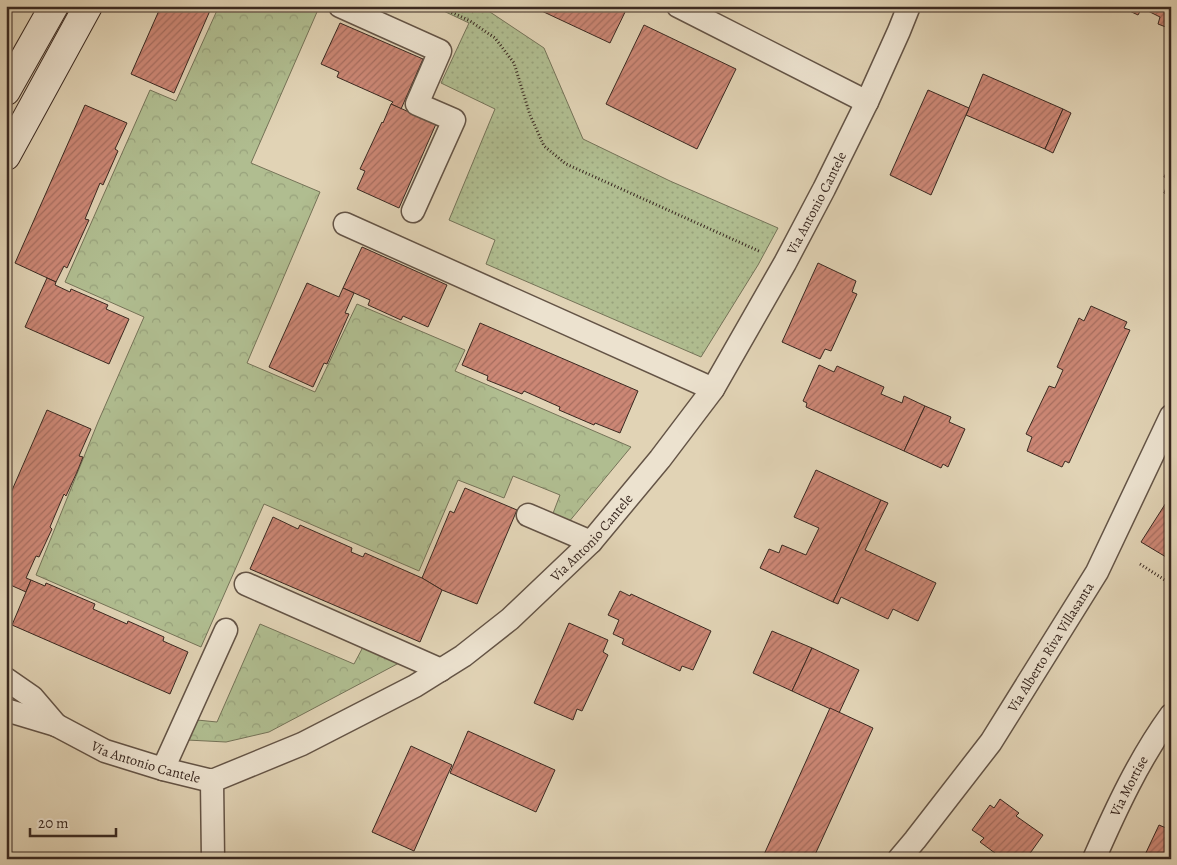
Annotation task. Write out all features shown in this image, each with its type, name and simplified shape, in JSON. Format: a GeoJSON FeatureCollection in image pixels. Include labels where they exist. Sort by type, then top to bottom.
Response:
{"type":"FeatureCollection","features":[{"type":"Feature","properties":{"kind":"street"},"geometry":{"type":"LineString","coordinates":[[6,91],[54,6]]}},
{"type":"Feature","properties":{"kind":"street"},"geometry":{"type":"LineString","coordinates":[[6,156],[88,6]]}},
{"type":"Feature","properties":{"kind":"street"},"geometry":{"type":"LineString","coordinates":[[340,6],[440,51],[416,104],[454,120],[413,212]]}},
{"type":"Feature","properties":{"kind":"street"},"geometry":{"type":"LineString","coordinates":[[678,6],[867,102]]}},
{"type":"Feature","properties":{"kind":"street","name":"Via Antonio Cantele"},"geometry":{"type":"LineString","coordinates":[[6,710],[56,725],[106,751],[212,782],[302,744],[415,686],[463,656],[510,619],[591,542],[660,459],[713,389],[785,263],[824,189],[867,102],[909,6]]}},
{"type":"Feature","properties":{"kind":"street"},"geometry":{"type":"LineString","coordinates":[[345,224],[713,389]]}},
{"type":"Feature","properties":{"kind":"street","name":"Via Alberto Riva Villasanta"},"geometry":{"type":"LineString","coordinates":[[900,859],[991,742],[1096,572],[1171,416]]}},
{"type":"Feature","properties":{"kind":"street"},"geometry":{"type":"LineString","coordinates":[[528,515],[591,542]]}},
{"type":"Feature","properties":{"kind":"street"},"geometry":{"type":"LineString","coordinates":[[246,584],[441,670]]}},
{"type":"Feature","properties":{"kind":"street"},"geometry":{"type":"LineString","coordinates":[[163,769],[226,630]]}},
{"type":"Feature","properties":{"kind":"street","name":"Via Antonio Cantele"},"geometry":{"type":"LineString","coordinates":[[6,679],[32,697],[56,725]]}},
{"type":"Feature","properties":{"kind":"street","name":"Via Mortise"},"geometry":{"type":"LineString","coordinates":[[1094,859],[1111,819],[1144,755],[1171,715]]}},
{"type":"Feature","properties":{"kind":"street"},"geometry":{"type":"LineString","coordinates":[[212,782],[213,859]]}},
{"type":"Feature","properties":{"kind":"path"},"geometry":{"type":"LineString","coordinates":[[439,6],[470,21],[495,38],[514,62],[530,116],[544,146],[566,164],[766,254]]}},
{"type":"Feature","properties":{"kind":"path"},"geometry":{"type":"LineString","coordinates":[[1140,564],[1171,584]]}},
{"type":"Feature","properties":{"kind":"green space"},"geometry":{"type":"Polygon","coordinates":[[[219,6],[303,6],[317,12],[251,163],[320,192],[247,363],[315,392],[357,304],[465,350],[455,371],[631,447],[568,523],[552,516],[560,495],[513,476],[504,498],[458,480],[419,571],[264,504],[201,647],[36,575],[98,422],[144,317],[65,282],[150,90],[176,101],[219,6]]]}},
{"type":"Feature","properties":{"kind":"green space"},"geometry":{"type":"Polygon","coordinates":[[[433,6],[481,6],[544,48],[583,139],[670,181],[778,228],[758,265],[701,357],[486,264],[495,240],[449,220],[495,109],[441,83],[469,23],[433,6]]]}},
{"type":"Feature","properties":{"kind":"green space"},"geometry":{"type":"Polygon","coordinates":[[[260,624],[354,664],[363,647],[399,663],[269,732],[226,742],[187,740],[197,720],[217,722],[260,624]]]}},
{"type":"Feature","properties":{"kind":"building"},"geometry":{"type":"Polygon","coordinates":[[[161,6],[212,6],[174,93],[131,74],[161,6]]]}},
{"type":"Feature","properties":{"kind":"building"},"geometry":{"type":"Polygon","coordinates":[[[460,6],[476,6],[473,12],[460,6]]]}},
{"type":"Feature","properties":{"kind":"building"},"geometry":{"type":"Polygon","coordinates":[[[531,6],[628,6],[610,43],[531,6]]]}},
{"type":"Feature","properties":{"kind":"building"},"geometry":{"type":"Polygon","coordinates":[[[1119,6],[1171,6],[1171,29],[1158,24],[1160,17],[1142,8],[1138,15],[1119,6]]]}},
{"type":"Feature","properties":{"kind":"building"},"geometry":{"type":"Polygon","coordinates":[[[340,23],[423,59],[401,109],[391,104],[393,102],[337,77],[339,72],[321,64],[340,23]]]}},
{"type":"Feature","properties":{"kind":"building"},"geometry":{"type":"Polygon","coordinates":[[[644,25],[736,69],[697,149],[606,104],[644,25]]]}},
{"type":"Feature","properties":{"kind":"building"},"geometry":{"type":"Polygon","coordinates":[[[983,74],[1063,109],[1045,149],[966,115],[983,74]]]}},
{"type":"Feature","properties":{"kind":"building"},"geometry":{"type":"Polygon","coordinates":[[[928,90],[969,108],[931,195],[890,175],[928,90]]]}},
{"type":"Feature","properties":{"kind":"building"},"geometry":{"type":"Polygon","coordinates":[[[391,104],[436,124],[399,208],[357,189],[365,171],[360,169],[391,104]]]}},
{"type":"Feature","properties":{"kind":"building"},"geometry":{"type":"Polygon","coordinates":[[[85,105],[127,123],[115,149],[118,151],[103,185],[100,183],[85,219],[89,220],[67,268],[64,266],[56,282],[15,263],[85,105]]]}},
{"type":"Feature","properties":{"kind":"building"},"geometry":{"type":"Polygon","coordinates":[[[1063,109],[1071,113],[1053,153],[1045,149],[1063,109]]]}},
{"type":"Feature","properties":{"kind":"building"},"geometry":{"type":"Polygon","coordinates":[[[1171,162],[1171,197],[1164,193],[1169,179],[1164,177],[1171,162]]]}},
{"type":"Feature","properties":{"kind":"building"},"geometry":{"type":"Polygon","coordinates":[[[362,247],[447,285],[428,327],[403,316],[401,320],[368,305],[370,300],[343,288],[362,247]]]}},
{"type":"Feature","properties":{"kind":"building"},"geometry":{"type":"Polygon","coordinates":[[[818,263],[856,281],[852,292],[857,294],[831,351],[825,349],[820,359],[782,342],[818,263]]]}},
{"type":"Feature","properties":{"kind":"building"},"geometry":{"type":"Polygon","coordinates":[[[47,278],[56,282],[55,285],[70,292],[71,289],[108,305],[106,309],[129,319],[109,364],[25,327],[47,278]]]}},
{"type":"Feature","properties":{"kind":"building"},"geometry":{"type":"Polygon","coordinates":[[[307,283],[339,297],[343,288],[354,293],[345,313],[349,314],[327,364],[324,363],[313,387],[269,367],[307,283]]]}},
{"type":"Feature","properties":{"kind":"building"},"geometry":{"type":"Polygon","coordinates":[[[1091,306],[1127,322],[1124,328],[1130,330],[1069,463],[1065,461],[1062,467],[1027,451],[1032,437],[1026,434],[1049,386],[1055,388],[1063,370],[1057,367],[1079,318],[1084,321],[1091,306]]]}},
{"type":"Feature","properties":{"kind":"building"},"geometry":{"type":"Polygon","coordinates":[[[480,323],[638,391],[620,433],[595,423],[594,425],[559,410],[560,407],[524,391],[522,394],[487,380],[488,376],[462,365],[480,323]]]}},
{"type":"Feature","properties":{"kind":"building"},"geometry":{"type":"Polygon","coordinates":[[[819,365],[834,372],[837,366],[884,387],[881,394],[902,403],[904,396],[925,406],[904,451],[806,407],[807,403],[803,401],[819,365]]]}},
{"type":"Feature","properties":{"kind":"building"},"geometry":{"type":"Polygon","coordinates":[[[925,406],[951,417],[949,422],[965,429],[948,467],[943,464],[941,468],[904,451],[925,406]]]}},
{"type":"Feature","properties":{"kind":"building"},"geometry":{"type":"Polygon","coordinates":[[[47,410],[91,429],[79,456],[83,457],[77,472],[66,496],[64,494],[50,527],[52,529],[39,557],[36,556],[26,578],[31,580],[26,592],[6,583],[6,504],[47,410]]]}},
{"type":"Feature","properties":{"kind":"building"},"geometry":{"type":"Polygon","coordinates":[[[816,470],[881,500],[833,602],[760,568],[769,549],[779,553],[782,545],[806,555],[819,528],[794,517],[816,470]]]}},
{"type":"Feature","properties":{"kind":"building"},"geometry":{"type":"Polygon","coordinates":[[[465,488],[517,510],[477,604],[442,590],[422,578],[450,511],[454,513],[465,488]]]}},
{"type":"Feature","properties":{"kind":"building"},"geometry":{"type":"Polygon","coordinates":[[[1171,495],[1171,560],[1141,542],[1171,495]]]}},
{"type":"Feature","properties":{"kind":"building"},"geometry":{"type":"Polygon","coordinates":[[[881,500],[888,503],[865,550],[936,583],[918,621],[893,609],[888,619],[841,597],[838,604],[833,602],[881,500]]]}},
{"type":"Feature","properties":{"kind":"building"},"geometry":{"type":"Polygon","coordinates":[[[273,517],[298,529],[300,525],[352,548],[351,552],[363,557],[365,553],[422,578],[442,590],[420,642],[250,569],[273,517]]]}},
{"type":"Feature","properties":{"kind":"building"},"geometry":{"type":"Polygon","coordinates":[[[31,580],[45,586],[46,583],[95,604],[93,609],[127,624],[128,621],[164,637],[163,641],[188,652],[170,694],[12,625],[31,580]]]}},
{"type":"Feature","properties":{"kind":"building"},"geometry":{"type":"Polygon","coordinates":[[[620,591],[630,596],[631,594],[711,631],[693,670],[682,666],[680,671],[622,644],[624,639],[613,634],[619,620],[608,615],[620,591]]]}},
{"type":"Feature","properties":{"kind":"building"},"geometry":{"type":"Polygon","coordinates":[[[569,623],[608,640],[603,652],[608,655],[582,711],[577,709],[573,720],[534,703],[569,623]]]}},
{"type":"Feature","properties":{"kind":"building"},"geometry":{"type":"Polygon","coordinates":[[[772,631],[812,648],[792,691],[753,673],[772,631]]]}},
{"type":"Feature","properties":{"kind":"building"},"geometry":{"type":"Polygon","coordinates":[[[812,648],[859,670],[839,713],[792,691],[812,648]]]}},
{"type":"Feature","properties":{"kind":"building"},"geometry":{"type":"Polygon","coordinates":[[[830,708],[873,728],[813,859],[762,859],[830,708]]]}},
{"type":"Feature","properties":{"kind":"building"},"geometry":{"type":"Polygon","coordinates":[[[468,731],[555,770],[536,812],[450,773],[468,731]]]}},
{"type":"Feature","properties":{"kind":"building"},"geometry":{"type":"Polygon","coordinates":[[[411,746],[452,765],[414,851],[372,832],[411,746]]]}},
{"type":"Feature","properties":{"kind":"building"},"geometry":{"type":"Polygon","coordinates":[[[1000,799],[1019,813],[1016,816],[1043,835],[1026,859],[1003,859],[980,842],[984,838],[972,830],[990,805],[994,808],[1000,799]]]}},
{"type":"Feature","properties":{"kind":"building"},"geometry":{"type":"Polygon","coordinates":[[[1159,825],[1171,830],[1171,859],[1143,859],[1159,825]]]}}]}
